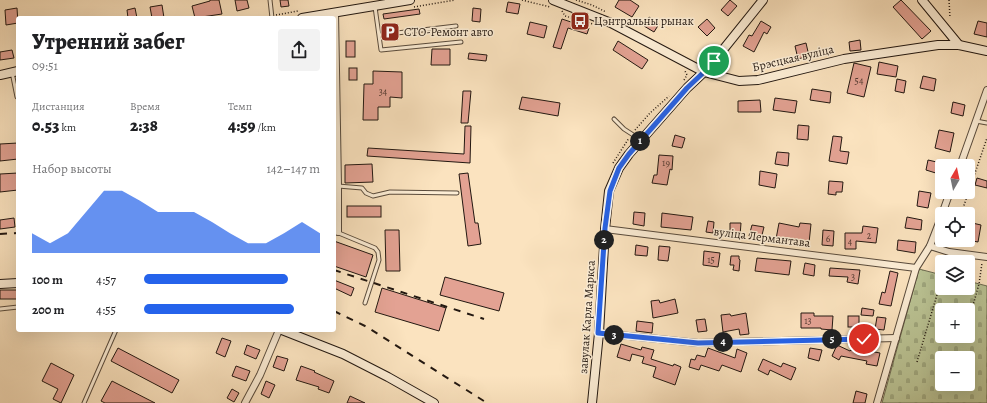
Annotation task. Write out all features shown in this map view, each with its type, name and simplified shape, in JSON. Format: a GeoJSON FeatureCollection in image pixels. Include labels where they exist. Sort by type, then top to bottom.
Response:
{"type":"FeatureCollection","features":[{"type":"Feature","properties":{"kind":"street"},"geometry":{"type":"LineString","coordinates":[[313,16],[405,0]]}},
{"type":"Feature","properties":{"kind":"street","name":"Брэсцкая вуліца"},"geometry":{"type":"LineString","coordinates":[[553,0],[611,23],[704,72],[739,81],[758,80],[844,59],[938,45],[959,44],[987,51]]}},
{"type":"Feature","properties":{"kind":"street","name":"завулак Карла Маркса"},"geometry":{"type":"LineString","coordinates":[[592,403],[605,228],[610,191],[619,168],[629,154],[687,88],[704,72],[762,0]]}},
{"type":"Feature","properties":{"kind":"street"},"geometry":{"type":"LineString","coordinates":[[922,0],[959,44]]}},
{"type":"Feature","properties":{"kind":"street"},"geometry":{"type":"LineString","coordinates":[[0,75],[15,72]]}},
{"type":"Feature","properties":{"kind":"street"},"geometry":{"type":"LineString","coordinates":[[962,159],[987,90]]}},
{"type":"Feature","properties":{"kind":"street"},"geometry":{"type":"LineString","coordinates":[[336,103],[338,186],[336,231]]}},
{"type":"Feature","properties":{"kind":"street","name":"вуліца Лермантава"},"geometry":{"type":"LineString","coordinates":[[605,228],[916,268]]}},
{"type":"Feature","properties":{"kind":"street"},"geometry":{"type":"LineString","coordinates":[[877,403],[916,268],[930,246],[935,233]]}},
{"type":"Feature","properties":{"kind":"street"},"geometry":{"type":"LineString","coordinates":[[930,246],[949,252],[985,257]]}},
{"type":"Feature","properties":{"kind":"street"},"geometry":{"type":"LineString","coordinates":[[0,284],[16,283]]}},
{"type":"Feature","properties":{"kind":"street"},"geometry":{"type":"LineString","coordinates":[[245,403],[260,375],[278,332]]}},
{"type":"Feature","properties":{"kind":"street"},"geometry":{"type":"LineString","coordinates":[[287,332],[343,354],[434,403]]}},
{"type":"Feature","properties":{"kind":"street"},"geometry":{"type":"LineString","coordinates":[[598,333],[698,343],[896,338]]}},
{"type":"Feature","properties":{"kind":"lane"},"geometry":{"type":"LineString","coordinates":[[270,0],[272,16]]}},
{"type":"Feature","properties":{"kind":"lane"},"geometry":{"type":"LineString","coordinates":[[375,6],[381,50],[461,42]]}},
{"type":"Feature","properties":{"kind":"lane"},"geometry":{"type":"LineString","coordinates":[[380,35],[456,26]]}},
{"type":"Feature","properties":{"kind":"lane"},"geometry":{"type":"LineString","coordinates":[[15,72],[16,84]]}},
{"type":"Feature","properties":{"kind":"lane"},"geometry":{"type":"LineString","coordinates":[[614,119],[624,130],[641,140]]}},
{"type":"Feature","properties":{"kind":"lane"},"geometry":{"type":"LineString","coordinates":[[976,121],[987,123]]}},
{"type":"Feature","properties":{"kind":"lane"},"geometry":{"type":"LineString","coordinates":[[338,186],[362,188],[366,193],[373,196],[390,192],[457,193]]}},
{"type":"Feature","properties":{"kind":"lane"},"geometry":{"type":"LineString","coordinates":[[336,231],[375,248],[378,252],[380,260],[364,303]]}},
{"type":"Feature","properties":{"kind":"lane"},"geometry":{"type":"LineString","coordinates":[[0,309],[16,307]]}},
{"type":"Feature","properties":{"kind":"lane"},"geometry":{"type":"LineString","coordinates":[[84,403],[115,332]]}},
{"type":"Feature","properties":{"kind":"path"},"geometry":{"type":"LineString","coordinates":[[949,0],[950,18]]}},
{"type":"Feature","properties":{"kind":"path"},"geometry":{"type":"LineString","coordinates":[[963,207],[987,138]]}},
{"type":"Feature","properties":{"kind":"path"},"geometry":{"type":"LineString","coordinates":[[974,303],[985,257]]}},
{"type":"Feature","properties":{"kind":"path"},"geometry":{"type":"LineString","coordinates":[[917,362],[937,295]]}},
{"type":"Feature","properties":{"kind":"green space"},"geometry":{"type":"Polygon","coordinates":[[[919,269],[935,273],[935,295],[975,295],[975,283],[987,286],[987,403],[882,403],[919,269]]]}},
{"type":"Feature","properties":{"kind":"building"},"geometry":{"type":"Polygon","coordinates":[[[219,0],[222,14],[194,16],[192,6],[219,0]]]}},
{"type":"Feature","properties":{"kind":"building"},"geometry":{"type":"Polygon","coordinates":[[[235,0],[247,0],[249,8],[237,11],[235,0]]]}},
{"type":"Feature","properties":{"kind":"building"},"geometry":{"type":"Polygon","coordinates":[[[280,0],[288,0],[289,6],[281,7],[280,0]]]}},
{"type":"Feature","properties":{"kind":"building"},"geometry":{"type":"Polygon","coordinates":[[[619,0],[630,0],[639,6],[632,17],[615,7],[619,0]]]}},
{"type":"Feature","properties":{"kind":"building"},"geometry":{"type":"Polygon","coordinates":[[[730,0],[737,6],[728,16],[721,10],[730,0]]]}},
{"type":"Feature","properties":{"kind":"building"},"geometry":{"type":"Polygon","coordinates":[[[901,0],[931,31],[922,39],[893,7],[901,0]]]}},
{"type":"Feature","properties":{"kind":"building"},"geometry":{"type":"Polygon","coordinates":[[[508,2],[520,4],[518,14],[506,12],[508,2]]]}},
{"type":"Feature","properties":{"kind":"building"},"geometry":{"type":"Polygon","coordinates":[[[162,5],[164,16],[152,16],[150,7],[162,5]]]}},
{"type":"Feature","properties":{"kind":"building"},"geometry":{"type":"Polygon","coordinates":[[[17,8],[16,23],[6,25],[5,10],[17,8]]]}},
{"type":"Feature","properties":{"kind":"building"},"geometry":{"type":"Polygon","coordinates":[[[135,8],[137,16],[128,16],[127,10],[135,8]]]}},
{"type":"Feature","properties":{"kind":"building"},"geometry":{"type":"Polygon","coordinates":[[[473,8],[481,9],[480,22],[472,21],[473,8]]]}},
{"type":"Feature","properties":{"kind":"building"},"geometry":{"type":"Polygon","coordinates":[[[419,9],[420,14],[384,19],[383,14],[419,9]]]}},
{"type":"Feature","properties":{"kind":"building"},"geometry":{"type":"Polygon","coordinates":[[[649,17],[659,24],[654,32],[644,26],[649,17]]]}},
{"type":"Feature","properties":{"kind":"building"},"geometry":{"type":"Polygon","coordinates":[[[562,19],[589,28],[587,34],[568,28],[561,49],[553,47],[562,19]]]}},
{"type":"Feature","properties":{"kind":"building"},"geometry":{"type":"Polygon","coordinates":[[[707,19],[715,28],[707,36],[698,27],[707,19]]]}},
{"type":"Feature","properties":{"kind":"building"},"geometry":{"type":"Polygon","coordinates":[[[761,21],[771,27],[767,34],[764,32],[754,52],[743,46],[749,35],[752,36],[761,21]]]}},
{"type":"Feature","properties":{"kind":"building"},"geometry":{"type":"Polygon","coordinates":[[[978,21],[987,23],[987,37],[974,34],[978,21]]]}},
{"type":"Feature","properties":{"kind":"building"},"geometry":{"type":"Polygon","coordinates":[[[530,22],[547,26],[544,38],[527,34],[530,22]]]}},
{"type":"Feature","properties":{"kind":"building"},"geometry":{"type":"Polygon","coordinates":[[[860,40],[861,50],[850,51],[849,42],[860,40]]]}},
{"type":"Feature","properties":{"kind":"building"},"geometry":{"type":"Polygon","coordinates":[[[346,41],[355,41],[355,57],[346,57],[346,41]]]}},
{"type":"Feature","properties":{"kind":"building"},"geometry":{"type":"Polygon","coordinates":[[[618,41],[648,60],[642,69],[613,50],[618,41]]]}},
{"type":"Feature","properties":{"kind":"building"},"geometry":{"type":"Polygon","coordinates":[[[806,43],[809,56],[798,59],[795,46],[806,43]]]}},
{"type":"Feature","properties":{"kind":"building"},"geometry":{"type":"Polygon","coordinates":[[[432,49],[450,49],[450,65],[431,65],[432,49]]]}},
{"type":"Feature","properties":{"kind":"building"},"geometry":{"type":"Polygon","coordinates":[[[12,50],[14,58],[0,60],[0,52],[12,50]]]}},
{"type":"Feature","properties":{"kind":"building"},"geometry":{"type":"Polygon","coordinates":[[[469,53],[487,55],[486,61],[468,59],[469,53]]]}},
{"type":"Feature","properties":{"kind":"building"},"geometry":{"type":"Polygon","coordinates":[[[879,62],[898,66],[896,77],[877,74],[879,62]]]}},
{"type":"Feature","properties":{"kind":"building"},"geometry":{"type":"Polygon","coordinates":[[[854,63],[871,67],[864,97],[847,93],[854,63]]]}},
{"type":"Feature","properties":{"kind":"building"},"geometry":{"type":"Polygon","coordinates":[[[349,68],[357,68],[357,80],[349,80],[349,68]]]}},
{"type":"Feature","properties":{"kind":"building"},"geometry":{"type":"Polygon","coordinates":[[[373,71],[402,72],[402,98],[390,97],[390,107],[378,107],[378,120],[363,120],[364,84],[373,84],[373,71]]]}},
{"type":"Feature","properties":{"kind":"building"},"geometry":{"type":"Polygon","coordinates":[[[923,76],[936,79],[934,91],[920,88],[923,76]]]}},
{"type":"Feature","properties":{"kind":"building"},"geometry":{"type":"Polygon","coordinates":[[[897,79],[906,81],[904,93],[895,91],[897,79]]]}},
{"type":"Feature","properties":{"kind":"building"},"geometry":{"type":"Polygon","coordinates":[[[812,89],[831,92],[830,103],[810,100],[812,89]]]}},
{"type":"Feature","properties":{"kind":"building"},"geometry":{"type":"Polygon","coordinates":[[[463,91],[471,91],[468,123],[461,123],[463,91]]]}},
{"type":"Feature","properties":{"kind":"building"},"geometry":{"type":"Polygon","coordinates":[[[522,97],[560,103],[558,116],[519,109],[522,97]]]}},
{"type":"Feature","properties":{"kind":"building"},"geometry":{"type":"Polygon","coordinates":[[[775,98],[797,101],[795,113],[773,110],[775,98]]]}},
{"type":"Feature","properties":{"kind":"building"},"geometry":{"type":"Polygon","coordinates":[[[760,100],[761,112],[738,112],[738,101],[760,100]]]}},
{"type":"Feature","properties":{"kind":"building"},"geometry":{"type":"Polygon","coordinates":[[[953,102],[965,105],[963,116],[951,113],[953,102]]]}},
{"type":"Feature","properties":{"kind":"building"},"geometry":{"type":"Polygon","coordinates":[[[798,125],[809,126],[808,140],[797,139],[798,125]]]}},
{"type":"Feature","properties":{"kind":"building"},"geometry":{"type":"Polygon","coordinates":[[[465,126],[471,126],[470,163],[367,156],[368,148],[464,154],[465,126]]]}},
{"type":"Feature","properties":{"kind":"building"},"geometry":{"type":"Polygon","coordinates":[[[939,130],[954,133],[950,152],[935,148],[939,130]]]}},
{"type":"Feature","properties":{"kind":"building"},"geometry":{"type":"Polygon","coordinates":[[[675,135],[685,138],[682,148],[672,146],[675,135]]]}},
{"type":"Feature","properties":{"kind":"building"},"geometry":{"type":"Polygon","coordinates":[[[833,136],[842,137],[840,151],[849,152],[847,164],[829,161],[833,136]]]}},
{"type":"Feature","properties":{"kind":"building"},"geometry":{"type":"Polygon","coordinates":[[[16,143],[16,159],[0,161],[0,144],[16,143]]]}},
{"type":"Feature","properties":{"kind":"building"},"geometry":{"type":"Polygon","coordinates":[[[777,152],[789,153],[788,166],[775,164],[777,152]]]}},
{"type":"Feature","properties":{"kind":"building"},"geometry":{"type":"Polygon","coordinates":[[[659,155],[673,156],[672,170],[670,169],[667,185],[652,183],[654,175],[657,175],[659,155]]]}},
{"type":"Feature","properties":{"kind":"building"},"geometry":{"type":"Polygon","coordinates":[[[928,160],[935,162],[935,173],[926,170],[928,160]]]}},
{"type":"Feature","properties":{"kind":"building"},"geometry":{"type":"Polygon","coordinates":[[[372,164],[373,182],[345,183],[345,165],[372,164]]]}},
{"type":"Feature","properties":{"kind":"building"},"geometry":{"type":"Polygon","coordinates":[[[760,171],[777,174],[775,188],[759,185],[760,171]]]}},
{"type":"Feature","properties":{"kind":"building"},"geometry":{"type":"Polygon","coordinates":[[[16,173],[16,190],[0,192],[0,174],[16,173]]]}},
{"type":"Feature","properties":{"kind":"building"},"geometry":{"type":"Polygon","coordinates":[[[468,173],[475,223],[478,223],[481,244],[468,246],[459,174],[468,173]]]}},
{"type":"Feature","properties":{"kind":"building"},"geometry":{"type":"Polygon","coordinates":[[[977,178],[987,181],[987,188],[975,185],[977,178]]]}},
{"type":"Feature","properties":{"kind":"building"},"geometry":{"type":"Polygon","coordinates":[[[829,181],[843,182],[842,192],[836,192],[836,195],[828,194],[829,181]]]}},
{"type":"Feature","properties":{"kind":"building"},"geometry":{"type":"Polygon","coordinates":[[[919,191],[931,193],[928,208],[917,206],[919,191]]]}},
{"type":"Feature","properties":{"kind":"building"},"geometry":{"type":"Polygon","coordinates":[[[347,206],[381,206],[381,217],[347,217],[347,206]]]}},
{"type":"Feature","properties":{"kind":"building"},"geometry":{"type":"Polygon","coordinates":[[[634,212],[645,213],[644,226],[633,224],[634,212]]]}},
{"type":"Feature","properties":{"kind":"building"},"geometry":{"type":"Polygon","coordinates":[[[662,213],[693,217],[691,230],[661,227],[662,213]]]}},
{"type":"Feature","properties":{"kind":"building"},"geometry":{"type":"Polygon","coordinates":[[[907,217],[922,220],[921,230],[905,228],[907,217]]]}},
{"type":"Feature","properties":{"kind":"building"},"geometry":{"type":"Polygon","coordinates":[[[14,218],[15,227],[0,229],[0,220],[14,218]]]}},
{"type":"Feature","properties":{"kind":"building"},"geometry":{"type":"Polygon","coordinates":[[[708,221],[714,222],[713,233],[706,232],[708,221]]]}},
{"type":"Feature","properties":{"kind":"building"},"geometry":{"type":"Polygon","coordinates":[[[730,223],[741,223],[740,236],[730,235],[730,223]]]}},
{"type":"Feature","properties":{"kind":"building"},"geometry":{"type":"Polygon","coordinates":[[[779,223],[799,227],[800,223],[811,224],[809,243],[776,239],[779,223]]]}},
{"type":"Feature","properties":{"kind":"building"},"geometry":{"type":"Polygon","coordinates":[[[975,224],[981,225],[978,242],[975,241],[975,224]]]}},
{"type":"Feature","properties":{"kind":"building"},"geometry":{"type":"Polygon","coordinates":[[[752,225],[764,227],[761,239],[749,236],[752,225]]]}},
{"type":"Feature","properties":{"kind":"building"},"geometry":{"type":"Polygon","coordinates":[[[863,226],[878,228],[876,243],[856,241],[856,249],[845,249],[845,233],[862,233],[863,226]]]}},
{"type":"Feature","properties":{"kind":"building"},"geometry":{"type":"Polygon","coordinates":[[[385,230],[399,230],[400,271],[386,271],[385,230]]]}},
{"type":"Feature","properties":{"kind":"building"},"geometry":{"type":"Polygon","coordinates":[[[823,230],[834,231],[833,246],[822,245],[823,230]]]}},
{"type":"Feature","properties":{"kind":"building"},"geometry":{"type":"Polygon","coordinates":[[[898,240],[916,242],[915,253],[897,250],[898,240]]]}},
{"type":"Feature","properties":{"kind":"building"},"geometry":{"type":"Polygon","coordinates":[[[336,242],[373,255],[366,277],[336,267],[336,242]]]}},
{"type":"Feature","properties":{"kind":"building"},"geometry":{"type":"Polygon","coordinates":[[[636,245],[648,247],[647,256],[635,255],[636,245]]]}},
{"type":"Feature","properties":{"kind":"building"},"geometry":{"type":"Polygon","coordinates":[[[659,246],[670,247],[668,261],[658,260],[659,246]]]}},
{"type":"Feature","properties":{"kind":"building"},"geometry":{"type":"Polygon","coordinates":[[[704,251],[720,253],[718,267],[703,265],[704,251]]]}},
{"type":"Feature","properties":{"kind":"building"},"geometry":{"type":"Polygon","coordinates":[[[731,256],[739,256],[739,271],[733,270],[734,265],[730,265],[731,256]]]}},
{"type":"Feature","properties":{"kind":"building"},"geometry":{"type":"Polygon","coordinates":[[[757,258],[791,261],[789,275],[755,271],[757,258]]]}},
{"type":"Feature","properties":{"kind":"building"},"geometry":{"type":"Polygon","coordinates":[[[805,263],[815,265],[814,276],[803,274],[805,263]]]}},
{"type":"Feature","properties":{"kind":"building"},"geometry":{"type":"Polygon","coordinates":[[[830,268],[860,270],[858,284],[847,282],[848,277],[829,276],[830,268]]]}},
{"type":"Feature","properties":{"kind":"building"},"geometry":{"type":"Polygon","coordinates":[[[890,271],[898,273],[891,306],[879,304],[882,292],[885,293],[890,271]]]}},
{"type":"Feature","properties":{"kind":"building"},"geometry":{"type":"Polygon","coordinates":[[[445,277],[504,293],[499,311],[440,295],[445,277]]]}},
{"type":"Feature","properties":{"kind":"building"},"geometry":{"type":"Polygon","coordinates":[[[336,281],[354,288],[351,296],[336,289],[336,281]]]}},
{"type":"Feature","properties":{"kind":"building"},"geometry":{"type":"Polygon","coordinates":[[[382,288],[446,308],[439,331],[375,312],[382,288]]]}},
{"type":"Feature","properties":{"kind":"building"},"geometry":{"type":"Polygon","coordinates":[[[0,290],[16,290],[16,299],[0,299],[0,290]]]}},
{"type":"Feature","properties":{"kind":"building"},"geometry":{"type":"Polygon","coordinates":[[[675,299],[678,313],[653,318],[651,301],[659,300],[660,303],[675,299]]]}},
{"type":"Feature","properties":{"kind":"building"},"geometry":{"type":"Polygon","coordinates":[[[862,308],[874,310],[873,316],[861,315],[862,308]]]}},
{"type":"Feature","properties":{"kind":"building"},"geometry":{"type":"Polygon","coordinates":[[[746,313],[749,334],[740,335],[739,329],[723,332],[721,315],[730,314],[731,316],[746,313]]]}},
{"type":"Feature","properties":{"kind":"building"},"geometry":{"type":"Polygon","coordinates":[[[801,313],[814,313],[814,316],[833,316],[832,330],[821,328],[801,328],[801,313]]]}},
{"type":"Feature","properties":{"kind":"building"},"geometry":{"type":"Polygon","coordinates":[[[848,316],[859,316],[859,327],[848,327],[848,316]]]}},
{"type":"Feature","properties":{"kind":"building"},"geometry":{"type":"Polygon","coordinates":[[[877,317],[886,318],[884,330],[875,329],[877,317]]]}},
{"type":"Feature","properties":{"kind":"building"},"geometry":{"type":"Polygon","coordinates":[[[705,319],[707,331],[698,332],[696,320],[705,319]]]}},
{"type":"Feature","properties":{"kind":"building"},"geometry":{"type":"Polygon","coordinates":[[[637,321],[653,323],[652,333],[636,331],[637,321]]]}},
{"type":"Feature","properties":{"kind":"building"},"geometry":{"type":"Polygon","coordinates":[[[222,338],[231,341],[225,357],[216,353],[222,338]]]}},
{"type":"Feature","properties":{"kind":"building"},"geometry":{"type":"Polygon","coordinates":[[[621,344],[641,350],[642,347],[654,350],[651,359],[681,367],[675,385],[653,377],[656,367],[642,363],[644,357],[632,354],[630,361],[617,357],[621,344]]]}},
{"type":"Feature","properties":{"kind":"building"},"geometry":{"type":"Polygon","coordinates":[[[247,345],[260,350],[256,359],[244,354],[247,345]]]}},
{"type":"Feature","properties":{"kind":"building"},"geometry":{"type":"Polygon","coordinates":[[[837,345],[850,351],[869,354],[869,351],[880,353],[877,366],[866,364],[867,361],[841,356],[839,360],[832,356],[837,345]]]}},
{"type":"Feature","properties":{"kind":"building"},"geometry":{"type":"Polygon","coordinates":[[[118,348],[179,380],[172,393],[111,361],[118,348]]]}},
{"type":"Feature","properties":{"kind":"building"},"geometry":{"type":"Polygon","coordinates":[[[708,348],[735,358],[737,349],[747,353],[741,372],[722,365],[719,371],[701,365],[699,370],[689,367],[691,359],[695,360],[697,355],[705,357],[708,348]]]}},
{"type":"Feature","properties":{"kind":"building"},"geometry":{"type":"Polygon","coordinates":[[[810,348],[822,350],[819,361],[808,358],[810,348]]]}},
{"type":"Feature","properties":{"kind":"building"},"geometry":{"type":"Polygon","coordinates":[[[277,356],[288,359],[284,371],[273,367],[277,356]]]}},
{"type":"Feature","properties":{"kind":"building"},"geometry":{"type":"Polygon","coordinates":[[[763,359],[781,367],[783,363],[796,368],[791,380],[770,370],[768,375],[758,370],[763,359]]]}},
{"type":"Feature","properties":{"kind":"building"},"geometry":{"type":"Polygon","coordinates":[[[51,363],[74,375],[61,403],[53,399],[58,389],[42,381],[51,363]]]}},
{"type":"Feature","properties":{"kind":"building"},"geometry":{"type":"Polygon","coordinates":[[[236,366],[250,371],[246,381],[232,376],[236,366]]]}},
{"type":"Feature","properties":{"kind":"building"},"geometry":{"type":"Polygon","coordinates":[[[301,366],[315,371],[314,372],[334,381],[329,393],[318,389],[319,387],[296,380],[301,366]]]}},
{"type":"Feature","properties":{"kind":"building"},"geometry":{"type":"Polygon","coordinates":[[[112,381],[155,403],[105,403],[101,401],[112,381]]]}},
{"type":"Feature","properties":{"kind":"building"},"geometry":{"type":"Polygon","coordinates":[[[266,381],[275,385],[269,398],[261,394],[266,381]]]}},
{"type":"Feature","properties":{"kind":"building"},"geometry":{"type":"Polygon","coordinates":[[[232,389],[239,393],[234,402],[227,398],[232,389]]]}},
{"type":"Feature","properties":{"kind":"building"},"geometry":{"type":"Polygon","coordinates":[[[856,391],[867,394],[865,403],[853,403],[856,391]]]}},
{"type":"Feature","properties":{"kind":"building"},"geometry":{"type":"Polygon","coordinates":[[[350,396],[365,403],[347,403],[350,396]]]}},
{"type":"Feature","properties":{"kind":"railway"},"geometry":{"type":"LineString","coordinates":[[0,234],[16,233]]}},
{"type":"Feature","properties":{"kind":"railway"},"geometry":{"type":"LineString","coordinates":[[336,271],[484,319]]}},
{"type":"Feature","properties":{"kind":"railway"},"geometry":{"type":"LineString","coordinates":[[336,312],[367,327],[487,403]]}},
{"type":"Feature","properties":{"kind":"place","name":"Цэнтральны рынак"},"geometry":{"type":"Point","coordinates":[580,21]}},
{"type":"Feature","properties":{"kind":"place","name":"СТО-Ремонт авто"},"geometry":{"type":"Point","coordinates":[390,32]}},
{"type":"Feature","properties":{"kind":"route"},"geometry":{"type":"LineString","coordinates":[[714,61],[687,88],[629,154],[619,168],[610,191],[605,228],[598,333],[698,343],[864,339]]}}]}
